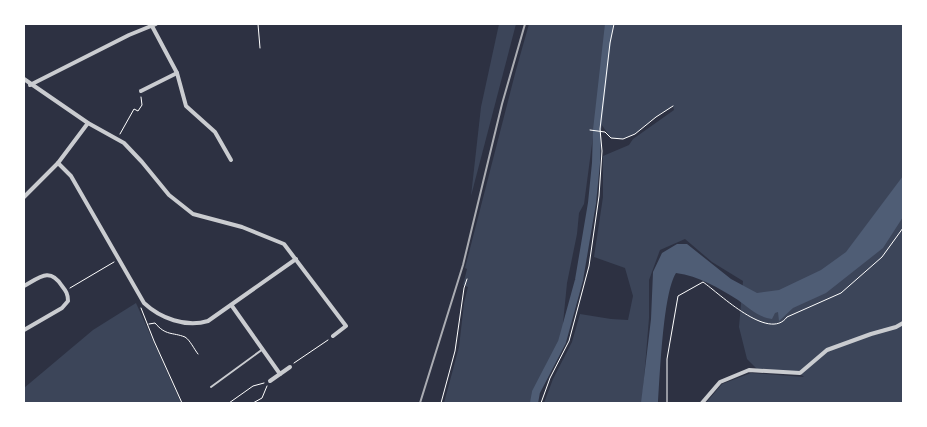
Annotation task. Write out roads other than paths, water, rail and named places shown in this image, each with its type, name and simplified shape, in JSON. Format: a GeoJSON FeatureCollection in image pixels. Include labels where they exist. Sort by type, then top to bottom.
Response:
{"type":"FeatureCollection","features":[{"type":"Feature","properties":{"kind":"street"},"geometry":{"type":"LineString","coordinates":[[30,85],[155,24],[177,73],[186,106],[215,132],[231,160]]}},
{"type":"Feature","properties":{"kind":"street"},"geometry":{"type":"LineString","coordinates":[[141,91],[177,73]]}},
{"type":"Feature","properties":{"kind":"street"},"geometry":{"type":"LineString","coordinates":[[24,80],[88,123],[124,143],[169,195],[193,214],[242,227],[284,244],[346,326],[333,336]]}},
{"type":"Feature","properties":{"kind":"street"},"geometry":{"type":"LineString","coordinates":[[24,197],[58,163],[88,123]]}},
{"type":"Feature","properties":{"kind":"street"},"geometry":{"type":"LineString","coordinates":[[58,163],[72,176],[144,304],[155,313],[191,324],[208,321],[232,306],[296,259]]}},
{"type":"Feature","properties":{"kind":"street"},"geometry":{"type":"LineString","coordinates":[[24,286],[50,274],[57,277],[68,294],[68,301],[62,308],[24,330]]}},
{"type":"Feature","properties":{"kind":"street"},"geometry":{"type":"LineString","coordinates":[[232,306],[280,374]]}},
{"type":"Feature","properties":{"kind":"street"},"geometry":{"type":"LineString","coordinates":[[702,403],[720,382],[749,370],[800,372],[827,350],[903,323]]}},
{"type":"Feature","properties":{"kind":"street"},"geometry":{"type":"LineString","coordinates":[[270,381],[290,367]]}},
{"type":"Feature","properties":{"kind":"lane"},"geometry":{"type":"LineString","coordinates":[[211,387],[262,349]]}},
{"type":"Feature","properties":{"kind":"waterway"},"geometry":{"type":"LineString","coordinates":[[534,403],[536,392],[562,342],[579,280],[592,203],[597,130],[609,24]]}},
{"type":"Feature","properties":{"kind":"railway"},"geometry":{"type":"LineString","coordinates":[[420,403],[463,265],[502,104],[525,24]]}}]}
